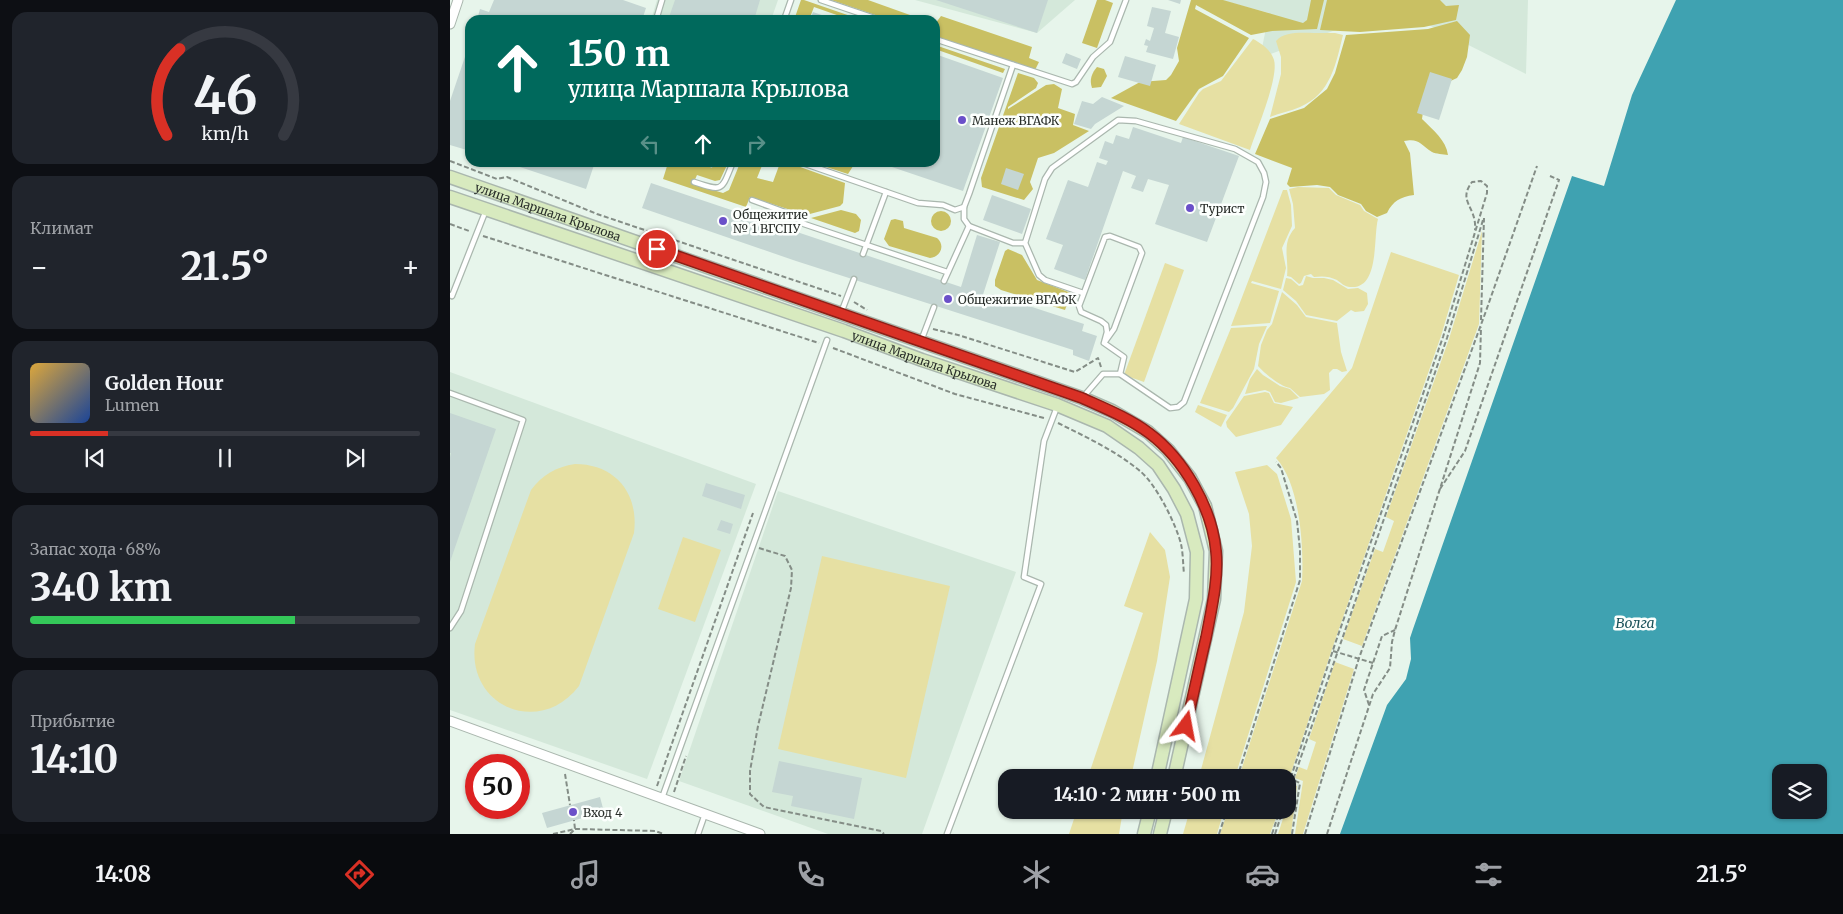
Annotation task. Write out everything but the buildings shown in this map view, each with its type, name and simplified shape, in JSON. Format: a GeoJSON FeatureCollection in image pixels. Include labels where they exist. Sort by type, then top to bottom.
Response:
{"type":"FeatureCollection","features":[{"type":"Feature","properties":{"kind":"main road","name":"улица Маршала Крылова"},"geometry":{"type":"LineString","coordinates":[[450,177],[1082,398],[1112,411],[1148,432],[1168,450],[1190,478],[1205,506],[1216,552],[1214,599],[1176,769]]}},
{"type":"Feature","properties":{"kind":"main road","name":"улица Маршала Крылова"},"geometry":{"type":"LineString","coordinates":[[450,197],[844,331],[1057,406],[1107,426],[1139,448],[1158,465],[1174,489],[1187,514],[1197,552],[1196,599],[1159,769]]}},
{"type":"Feature","properties":{"kind":"main road"},"geometry":{"type":"LineString","coordinates":[[1144,834],[1148,819]]}},
{"type":"Feature","properties":{"kind":"main road"},"geometry":{"type":"LineString","coordinates":[[1160,834],[1164,819]]}},
{"type":"Feature","properties":{"kind":"street"},"geometry":{"type":"LineString","coordinates":[[450,24],[458,0]]}},
{"type":"Feature","properties":{"kind":"street"},"geometry":{"type":"LineString","coordinates":[[450,721],[760,834]]}},
{"type":"Feature","properties":{"kind":"lane"},"geometry":{"type":"LineString","coordinates":[[658,15],[662,0]]}},
{"type":"Feature","properties":{"kind":"lane"},"geometry":{"type":"LineString","coordinates":[[786,15],[791,0]]}},
{"type":"Feature","properties":{"kind":"lane"},"geometry":{"type":"LineString","coordinates":[[821,0],[865,15]]}},
{"type":"Feature","properties":{"kind":"lane"},"geometry":{"type":"LineString","coordinates":[[940,41],[1068,84],[1076,82],[1093,57],[1110,42],[1126,0]]}},
{"type":"Feature","properties":{"kind":"lane"},"geometry":{"type":"LineString","coordinates":[[1013,65],[964,207],[964,219],[969,226],[1013,243],[1025,244]]}},
{"type":"Feature","properties":{"kind":"lane"},"geometry":{"type":"LineString","coordinates":[[1082,398],[1103,374],[1120,374],[1170,408],[1178,407],[1184,402],[1263,197],[1266,182],[1258,162],[1234,149],[1218,144],[1136,121],[1118,120],[1052,168],[1045,179],[1025,244],[1039,275],[1045,280],[1083,293]]}},
{"type":"Feature","properties":{"kind":"lane"},"geometry":{"type":"LineString","coordinates":[[694,182],[714,189],[719,188],[724,184],[731,167]]}},
{"type":"Feature","properties":{"kind":"lane"},"geometry":{"type":"LineString","coordinates":[[814,167],[918,203],[943,205],[955,210],[964,207]]}},
{"type":"Feature","properties":{"kind":"lane"},"geometry":{"type":"LineString","coordinates":[[863,254],[886,192]]}},
{"type":"Feature","properties":{"kind":"lane"},"geometry":{"type":"LineString","coordinates":[[752,200],[793,215],[804,224],[947,272]]}},
{"type":"Feature","properties":{"kind":"lane"},"geometry":{"type":"LineString","coordinates":[[450,295],[452,296],[486,209]]}},
{"type":"Feature","properties":{"kind":"lane"},"geometry":{"type":"LineString","coordinates":[[944,281],[969,226]]}},
{"type":"Feature","properties":{"kind":"lane"},"geometry":{"type":"LineString","coordinates":[[1110,236],[1139,246],[1142,249],[1142,253],[1114,330],[1104,343],[1107,332],[1106,325],[1101,320],[1081,312],[1078,306],[1104,237],[1110,236]]}},
{"type":"Feature","properties":{"kind":"lane"},"geometry":{"type":"LineString","coordinates":[[841,313],[854,279]]}},
{"type":"Feature","properties":{"kind":"lane"},"geometry":{"type":"LineString","coordinates":[[921,342],[934,307]]}},
{"type":"Feature","properties":{"kind":"lane"},"geometry":{"type":"LineString","coordinates":[[658,796],[827,340]]}},
{"type":"Feature","properties":{"kind":"lane"},"geometry":{"type":"LineString","coordinates":[[1104,343],[1124,357],[1120,374]]}},
{"type":"Feature","properties":{"kind":"lane"},"geometry":{"type":"LineString","coordinates":[[450,393],[523,420],[461,611],[450,628]]}},
{"type":"Feature","properties":{"kind":"lane"},"geometry":{"type":"LineString","coordinates":[[947,834],[1041,584],[1024,577],[1044,441],[1057,406]]}},
{"type":"Feature","properties":{"kind":"lane"},"geometry":{"type":"LineString","coordinates":[[698,834],[705,814]]}},
{"type":"Feature","properties":{"kind":"path"},"geometry":{"type":"LineString","coordinates":[[450,162],[497,179],[507,177],[597,214],[847,298],[872,312]]}},
{"type":"Feature","properties":{"kind":"path"},"geometry":{"type":"LineString","coordinates":[[1305,834],[1359,658],[1537,166]]}},
{"type":"Feature","properties":{"kind":"path"},"geometry":{"type":"LineString","coordinates":[[1439,491],[1465,451],[1559,180],[1550,176]]}},
{"type":"Feature","properties":{"kind":"path"},"geometry":{"type":"LineString","coordinates":[[1295,769],[1333,651],[1443,337],[1476,230],[1487,193],[1487,186],[1480,181],[1472,182],[1466,190],[1466,199],[1476,220],[1476,230]]}},
{"type":"Feature","properties":{"kind":"path"},"geometry":{"type":"LineString","coordinates":[[1296,769],[1447,338],[1484,218],[1480,363],[1395,630],[1390,668],[1373,694],[1328,834]]}},
{"type":"Feature","properties":{"kind":"path"},"geometry":{"type":"LineString","coordinates":[[450,224],[825,345],[956,394],[1051,420],[1104,447],[1142,471],[1159,495],[1173,523],[1181,544],[1184,577]]}},
{"type":"Feature","properties":{"kind":"path"},"geometry":{"type":"LineString","coordinates":[[926,327],[958,335],[1075,372],[1098,358],[1103,374]]}},
{"type":"Feature","properties":{"kind":"path"},"geometry":{"type":"LineString","coordinates":[[1240,769],[1300,580],[1300,550],[1297,521],[1281,468],[1276,462]]}},
{"type":"Feature","properties":{"kind":"path"},"geometry":{"type":"LineString","coordinates":[[658,796],[753,513]]}},
{"type":"Feature","properties":{"kind":"path"},"geometry":{"type":"LineString","coordinates":[[757,547],[785,556],[792,570],[791,588],[758,726],[750,771],[750,794],[764,807],[881,831],[884,834]]}},
{"type":"Feature","properties":{"kind":"path"},"geometry":{"type":"LineString","coordinates":[[1370,706],[1364,690],[1382,636],[1395,630]]}},
{"type":"Feature","properties":{"kind":"path"},"geometry":{"type":"LineString","coordinates":[[1333,651],[1373,663]]}},
{"type":"Feature","properties":{"kind":"path"},"geometry":{"type":"LineString","coordinates":[[563,762],[570,805]]}},
{"type":"Feature","properties":{"kind":"path"},"geometry":{"type":"LineString","coordinates":[[1296,782],[1300,783],[1296,808]]}},
{"type":"Feature","properties":{"kind":"path"},"geometry":{"type":"LineString","coordinates":[[1219,834],[1224,819]]}},
{"type":"Feature","properties":{"kind":"path"},"geometry":{"type":"LineString","coordinates":[[1274,834],[1279,819]]}},
{"type":"Feature","properties":{"kind":"path"},"geometry":{"type":"LineString","coordinates":[[1292,834],[1294,819]]}},
{"type":"Feature","properties":{"kind":"path"},"geometry":{"type":"LineString","coordinates":[[574,820],[575,829]]}},
{"type":"Feature","properties":{"kind":"path"},"geometry":{"type":"LineString","coordinates":[[570,834],[575,829]]}},
{"type":"Feature","properties":{"kind":"path"},"geometry":{"type":"LineString","coordinates":[[553,834],[575,829],[655,831],[664,834]]}},
{"type":"Feature","properties":{"kind":"shaded area"},"geometry":{"type":"Polygon","coordinates":[[[657,0],[778,0],[773,15],[652,15],[657,0]]]}},
{"type":"Feature","properties":{"kind":"shaded area"},"geometry":{"type":"Polygon","coordinates":[[[801,0],[804,0],[848,15],[837,15],[814,7],[811,15],[796,15],[801,0]]]}},
{"type":"Feature","properties":{"kind":"shaded area"},"geometry":{"type":"Polygon","coordinates":[[[831,0],[868,0],[910,15],[875,15],[831,0]]]}},
{"type":"Feature","properties":{"kind":"shaded area"},"geometry":{"type":"Polygon","coordinates":[[[915,0],[1075,0],[1037,33],[915,0]]]}},
{"type":"Feature","properties":{"kind":"shaded area"},"geometry":{"type":"Polygon","coordinates":[[[1097,0],[1113,3],[1097,48],[1082,43],[1097,0]]]}},
{"type":"Feature","properties":{"kind":"shaded area"},"geometry":{"type":"Polygon","coordinates":[[[1191,0],[1223,0],[1303,23],[1307,20],[1311,0],[1324,0],[1317,29],[1272,31],[1251,35],[1196,5],[1195,9],[1249,38],[1223,76],[1199,89],[1176,121],[1111,98],[1140,82],[1166,80],[1171,75],[1179,61],[1177,48],[1191,0]]]}},
{"type":"Feature","properties":{"kind":"shaded area"},"geometry":{"type":"Polygon","coordinates":[[[1221,0],[1528,0],[1526,74],[1395,8],[1260,58],[1269,13],[1221,0]]]}},
{"type":"Feature","properties":{"kind":"shaded area"},"geometry":{"type":"Polygon","coordinates":[[[1327,0],[1440,0],[1446,6],[1459,5],[1456,20],[1424,27],[1360,32],[1320,30],[1327,0]]]}},
{"type":"Feature","properties":{"kind":"shaded area"},"geometry":{"type":"Polygon","coordinates":[[[941,16],[1032,47],[1029,58],[1039,62],[1035,70],[940,38],[941,16]]]}},
{"type":"Feature","properties":{"kind":"shaded area"},"geometry":{"type":"Polygon","coordinates":[[[1457,21],[1470,35],[1467,57],[1457,78],[1444,84],[1424,105],[1422,119],[1442,140],[1448,155],[1432,152],[1413,140],[1404,141],[1410,153],[1414,195],[1398,200],[1387,213],[1377,217],[1366,211],[1361,204],[1338,195],[1330,187],[1317,185],[1290,187],[1287,184],[1292,168],[1255,154],[1270,119],[1304,108],[1327,89],[1335,73],[1346,35],[1428,29],[1457,21]]]}},
{"type":"Feature","properties":{"kind":"shaded area"},"geometry":{"type":"Polygon","coordinates":[[[1335,33],[1343,35],[1338,56],[1330,77],[1319,94],[1297,108],[1270,117],[1281,74],[1281,57],[1276,41],[1289,34],[1335,33]]]}},
{"type":"Feature","properties":{"kind":"shaded area"},"geometry":{"type":"Polygon","coordinates":[[[1253,39],[1271,53],[1275,68],[1262,118],[1250,150],[1179,124],[1199,93],[1203,89],[1221,81],[1253,39]]]}},
{"type":"Feature","properties":{"kind":"shaded area"},"geometry":{"type":"Polygon","coordinates":[[[940,47],[1005,69],[1003,73],[940,51],[940,47]]]}},
{"type":"Feature","properties":{"kind":"shaded area"},"geometry":{"type":"Polygon","coordinates":[[[1097,67],[1104,69],[1107,76],[1101,87],[1092,88],[1092,76],[1097,67]]]}},
{"type":"Feature","properties":{"kind":"shaded area"},"geometry":{"type":"Polygon","coordinates":[[[1018,73],[1034,78],[1038,83],[1036,88],[1008,107],[1008,109],[1046,85],[1054,84],[1062,89],[1058,108],[1075,114],[1073,125],[1089,131],[1054,153],[1038,158],[1030,182],[1033,189],[1024,200],[982,187],[981,178],[1018,73]]]}},
{"type":"Feature","properties":{"kind":"shaded area"},"geometry":{"type":"Polygon","coordinates":[[[667,167],[726,167],[720,180],[715,181],[697,175],[693,184],[723,193],[729,190],[738,167],[761,167],[757,178],[773,182],[779,167],[800,167],[845,183],[843,203],[840,206],[806,215],[750,197],[746,207],[663,179],[667,167]]]}},
{"type":"Feature","properties":{"kind":"shaded area"},"geometry":{"type":"Polygon","coordinates":[[[826,167],[852,167],[848,174],[826,167]]]}},
{"type":"Feature","properties":{"kind":"shaded area"},"geometry":{"type":"Polygon","coordinates":[[[1298,187],[1329,188],[1336,195],[1360,205],[1364,211],[1378,219],[1371,272],[1360,286],[1348,287],[1337,280],[1326,277],[1314,277],[1311,274],[1304,276],[1299,284],[1287,276],[1286,251],[1288,239],[1295,228],[1293,204],[1289,189],[1298,187]]]}},
{"type":"Feature","properties":{"kind":"shaded area"},"geometry":{"type":"Polygon","coordinates":[[[1283,190],[1287,190],[1291,205],[1292,226],[1282,248],[1286,268],[1281,289],[1252,281],[1251,283],[1279,291],[1270,323],[1231,326],[1283,190]]]}},
{"type":"Feature","properties":{"kind":"shaded area"},"geometry":{"type":"Polygon","coordinates":[[[841,210],[856,214],[861,220],[859,231],[855,233],[811,218],[841,210]]]}},
{"type":"Feature","properties":{"kind":"shaded area"},"geometry":{"type":"Polygon","coordinates":[[[941,211],[948,214],[951,221],[948,228],[941,231],[934,228],[931,221],[934,214],[941,211]]]}},
{"type":"Feature","properties":{"kind":"shaded area"},"geometry":{"type":"Polygon","coordinates":[[[891,220],[903,221],[904,228],[937,238],[941,244],[941,251],[937,256],[930,258],[889,246],[884,239],[891,220]]]}},
{"type":"Feature","properties":{"kind":"shaded area"},"geometry":{"type":"Polygon","coordinates":[[[1482,231],[1479,324],[1362,646],[1343,639],[1375,549],[1383,552],[1394,521],[1386,517],[1449,339],[1482,231]]]}},
{"type":"Feature","properties":{"kind":"shaded area"},"geometry":{"type":"Polygon","coordinates":[[[1008,249],[1022,255],[1037,280],[1071,293],[1065,310],[1001,290],[995,286],[995,280],[1005,251],[1008,249]]]}},
{"type":"Feature","properties":{"kind":"shaded area"},"geometry":{"type":"Polygon","coordinates":[[[1391,252],[1459,275],[1441,336],[1292,769],[1242,769],[1302,581],[1299,516],[1290,483],[1284,469],[1276,458],[1352,368],[1391,252]]]}},
{"type":"Feature","properties":{"kind":"shaded area"},"geometry":{"type":"Polygon","coordinates":[[[1165,263],[1184,270],[1144,382],[1124,375],[1165,263]]]}},
{"type":"Feature","properties":{"kind":"shaded area"},"geometry":{"type":"Polygon","coordinates":[[[1306,276],[1333,280],[1348,289],[1358,288],[1367,293],[1368,304],[1364,311],[1355,312],[1351,310],[1337,321],[1306,315],[1296,301],[1283,290],[1286,278],[1291,279],[1299,286],[1303,285],[1306,276]]]}},
{"type":"Feature","properties":{"kind":"shaded area"},"geometry":{"type":"Polygon","coordinates":[[[1282,292],[1297,305],[1306,317],[1337,323],[1341,352],[1347,371],[1342,372],[1333,369],[1329,373],[1330,390],[1324,394],[1300,397],[1290,388],[1273,379],[1258,366],[1261,345],[1267,330],[1272,324],[1282,292]]]}},
{"type":"Feature","properties":{"kind":"shaded area"},"geometry":{"type":"Polygon","coordinates":[[[1267,326],[1259,344],[1254,369],[1233,408],[1229,412],[1200,403],[1231,328],[1267,326]]]}},
{"type":"Feature","properties":{"kind":"shaded area"},"geometry":{"type":"Polygon","coordinates":[[[1257,369],[1280,386],[1290,389],[1299,398],[1281,403],[1275,402],[1270,392],[1265,390],[1245,394],[1250,379],[1257,369]]]}},
{"type":"Feature","properties":{"kind":"shaded area"},"geometry":{"type":"Polygon","coordinates":[[[450,372],[756,484],[647,779],[450,710],[450,372]]]}},
{"type":"Feature","properties":{"kind":"shaded area"},"geometry":{"type":"Polygon","coordinates":[[[1269,393],[1274,403],[1293,407],[1281,425],[1236,437],[1227,427],[1226,422],[1244,396],[1269,393]]]}},
{"type":"Feature","properties":{"kind":"shaded area"},"geometry":{"type":"Polygon","coordinates":[[[1198,405],[1227,415],[1221,427],[1195,412],[1198,405]]]}},
{"type":"Feature","properties":{"kind":"shaded area"},"geometry":{"type":"Polygon","coordinates":[[[575,464],[589,465],[602,469],[613,475],[621,484],[633,505],[634,533],[579,686],[563,701],[545,710],[527,712],[509,708],[494,698],[482,684],[476,666],[475,644],[531,490],[550,472],[575,464]]]}},
{"type":"Feature","properties":{"kind":"shaded area"},"geometry":{"type":"Polygon","coordinates":[[[1267,465],[1277,474],[1291,519],[1296,582],[1238,769],[1201,769],[1244,612],[1252,546],[1249,514],[1235,472],[1267,465]]]}},
{"type":"Feature","properties":{"kind":"shaded area"},"geometry":{"type":"Polygon","coordinates":[[[778,491],[1016,572],[922,834],[828,834],[679,781],[778,491]]]}},
{"type":"Feature","properties":{"kind":"shaded area"},"geometry":{"type":"Polygon","coordinates":[[[1150,532],[1165,550],[1170,577],[1157,661],[1133,769],[1091,769],[1143,613],[1124,606],[1150,532]]]}},
{"type":"Feature","properties":{"kind":"shaded area"},"geometry":{"type":"Polygon","coordinates":[[[683,537],[721,550],[695,622],[658,609],[683,537]]]}},
{"type":"Feature","properties":{"kind":"shaded area"},"geometry":{"type":"Polygon","coordinates":[[[822,556],[950,586],[906,778],[778,749],[822,556]]]}},
{"type":"Feature","properties":{"kind":"shaded area"},"geometry":{"type":"Polygon","coordinates":[[[1335,662],[1354,669],[1303,834],[1295,834],[1303,781],[1296,778],[1296,775],[1299,767],[1307,770],[1316,742],[1309,739],[1335,662]]]}},
{"type":"Feature","properties":{"kind":"shaded area"},"geometry":{"type":"Polygon","coordinates":[[[1074,819],[1122,819],[1119,834],[1069,834],[1074,819]]]}},
{"type":"Feature","properties":{"kind":"shaded area"},"geometry":{"type":"Polygon","coordinates":[[[1187,819],[1221,819],[1217,834],[1183,834],[1187,819]]]}},
{"type":"Feature","properties":{"kind":"shaded area"},"geometry":{"type":"Polygon","coordinates":[[[1225,819],[1276,819],[1270,834],[1220,834],[1225,819]]]}},
{"type":"Feature","properties":{"kind":"shaded area"},"geometry":{"type":"Polygon","coordinates":[[[1283,819],[1293,819],[1291,834],[1278,834],[1283,819]]]}},
{"type":"Feature","properties":{"kind":"water","name":"Волга"},"geometry":{"type":"Polygon","coordinates":[[[1676,0],[1843,0],[1843,834],[1340,834],[1387,705],[1406,679],[1411,659],[1410,638],[1572,176],[1604,186],[1632,95],[1676,0]]]}},
{"type":"Feature","properties":{"kind":"place","name":"Манеж ВГАФК"},"geometry":{"type":"Point","coordinates":[962,120]}},
{"type":"Feature","properties":{"kind":"place","name":"Турист"},"geometry":{"type":"Point","coordinates":[1190,208]}},
{"type":"Feature","properties":{"kind":"place","name":"Общежитие № 1 ВГСПУ"},"geometry":{"type":"Point","coordinates":[723,221]}},
{"type":"Feature","properties":{"kind":"place","name":"Общежитие ВГАФК"},"geometry":{"type":"Point","coordinates":[948,299]}},
{"type":"Feature","properties":{"kind":"place","name":"Вход 4"},"geometry":{"type":"Point","coordinates":[573,812]}},
{"type":"Feature","properties":{"kind":"route"},"geometry":{"type":"LineString","coordinates":[[657,249],[1082,398],[1112,411],[1148,432],[1168,450],[1190,478],[1205,506],[1216,552],[1214,599],[1186,726]]}}]}
